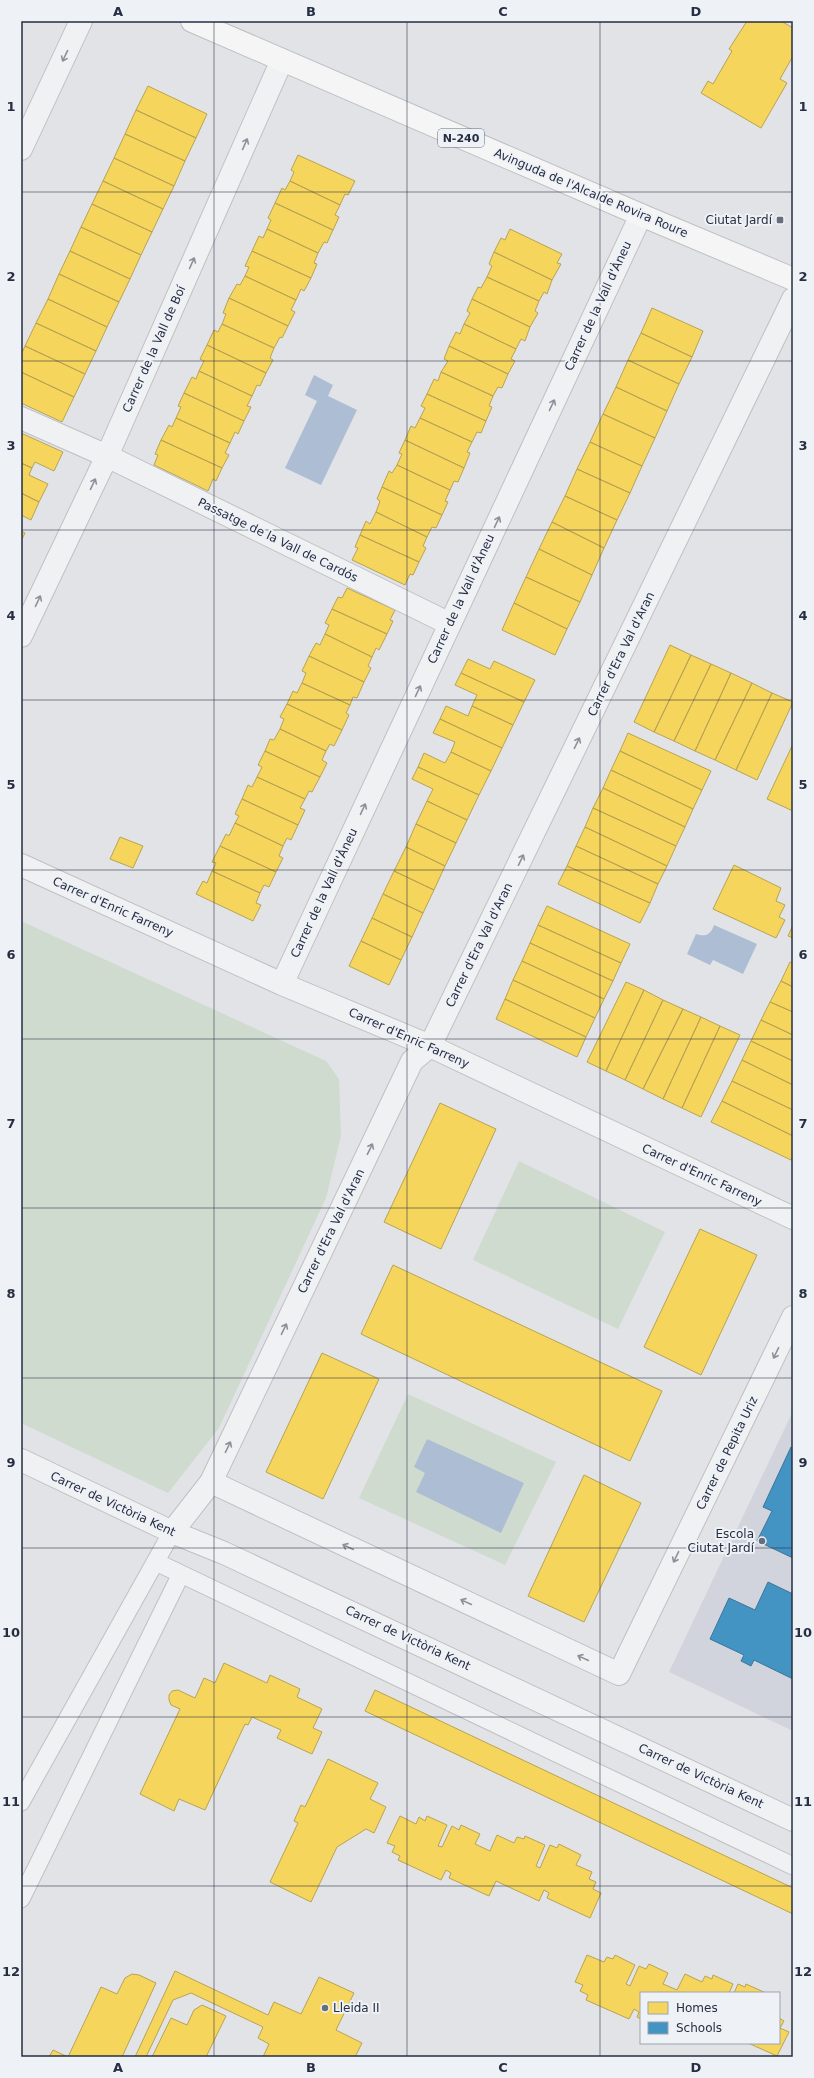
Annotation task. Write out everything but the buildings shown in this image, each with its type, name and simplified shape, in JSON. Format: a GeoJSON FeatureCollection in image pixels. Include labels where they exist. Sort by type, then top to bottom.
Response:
{"type":"FeatureCollection","features":[{"type":"Feature","properties":{"kind":"main road","name":"Avinguda de l'Alcalde Rovira Roure"},"geometry":{"type":"LineString","coordinates":[[192,21],[793,279]]}},
{"type":"Feature","properties":{"kind":"street"},"geometry":{"type":"LineString","coordinates":[[21,149],[81,21]]}},
{"type":"Feature","properties":{"kind":"street","name":"Carrer de la Vall de Boí"},"geometry":{"type":"LineString","coordinates":[[21,636],[106,456],[282,60]]}},
{"type":"Feature","properties":{"kind":"street","name":"Carrer de la Vall d'Àneu"},"geometry":{"type":"LineString","coordinates":[[282,984],[641,215]]}},
{"type":"Feature","properties":{"kind":"street","name":"Carrer d'Era Val d'Aran"},"geometry":{"type":"LineString","coordinates":[[172,1532],[211,1482],[412,1061],[430,1046],[793,299]]}},
{"type":"Feature","properties":{"kind":"street","name":"Passatge de la Vall de Cardós"},"geometry":{"type":"LineString","coordinates":[[21,418],[106,456],[450,624]]}},
{"type":"Feature","properties":{"kind":"street","name":"Carrer d'Enric Farreny"},"geometry":{"type":"LineString","coordinates":[[21,865],[282,984],[430,1046],[793,1218]]}},
{"type":"Feature","properties":{"kind":"street","name":"Carrer de Pepita Uriz"},"geometry":{"type":"LineString","coordinates":[[211,1482],[619,1674],[793,1318]]}},
{"type":"Feature","properties":{"kind":"street","name":"Carrer de Victòria Kent"},"geometry":{"type":"LineString","coordinates":[[21,1460],[172,1532],[238,1559],[793,1820]]}},
{"type":"Feature","properties":{"kind":"lane","name":"Carrer d'Era Val d'Aran"},"geometry":{"type":"LineString","coordinates":[[21,1802],[172,1532]]}},
{"type":"Feature","properties":{"kind":"lane"},"geometry":{"type":"LineString","coordinates":[[156,1562],[793,1866]]}},
{"type":"Feature","properties":{"kind":"lane"},"geometry":{"type":"LineString","coordinates":[[21,1899],[181,1574]]}},
{"type":"Feature","properties":{"kind":"shaded area"},"geometry":{"type":"Polygon","coordinates":[[[21,921],[326,1061],[339,1079],[341,1136],[326,1198],[219,1428],[168,1493],[21,1423],[21,921]]]}},
{"type":"Feature","properties":{"kind":"shaded area"},"geometry":{"type":"Polygon","coordinates":[[[519,1161],[665,1232],[618,1329],[473,1260],[519,1161]]]}},
{"type":"Feature","properties":{"kind":"shaded area"},"geometry":{"type":"Polygon","coordinates":[[[408,1394],[556,1462],[505,1565],[359,1498],[408,1394]]]}},
{"type":"Feature","properties":{"kind":"shaded area","name":"Escola Ciutat Jardí"},"geometry":{"type":"Polygon","coordinates":[[[793,1411],[793,1731],[669,1672],[793,1411]]]}},
{"type":"Feature","properties":{"kind":"water"},"geometry":{"type":"Polygon","coordinates":[[[314,375],[333,385],[328,396],[357,410],[321,485],[285,468],[317,401],[305,395],[314,375]]]}},
{"type":"Feature","properties":{"kind":"water"},"geometry":{"type":"Polygon","coordinates":[[[714,925],[757,944],[743,974],[713,960],[710,965],[687,954],[696,934],[705,935],[709,933],[714,925]]]}},
{"type":"Feature","properties":{"kind":"water"},"geometry":{"type":"Polygon","coordinates":[[[427,1439],[524,1483],[501,1533],[416,1492],[425,1473],[414,1467],[427,1439]]]}},
{"type":"Feature","properties":{"kind":"place","name":"Ciutat Jardí"},"geometry":{"type":"Point","coordinates":[780,220]}},
{"type":"Feature","properties":{"kind":"place","name":"Escola Ciutat Jardí"},"geometry":{"type":"Point","coordinates":[762,1541]}},
{"type":"Feature","properties":{"kind":"place","name":"Lleida II"},"geometry":{"type":"Point","coordinates":[325,2008]}}]}
